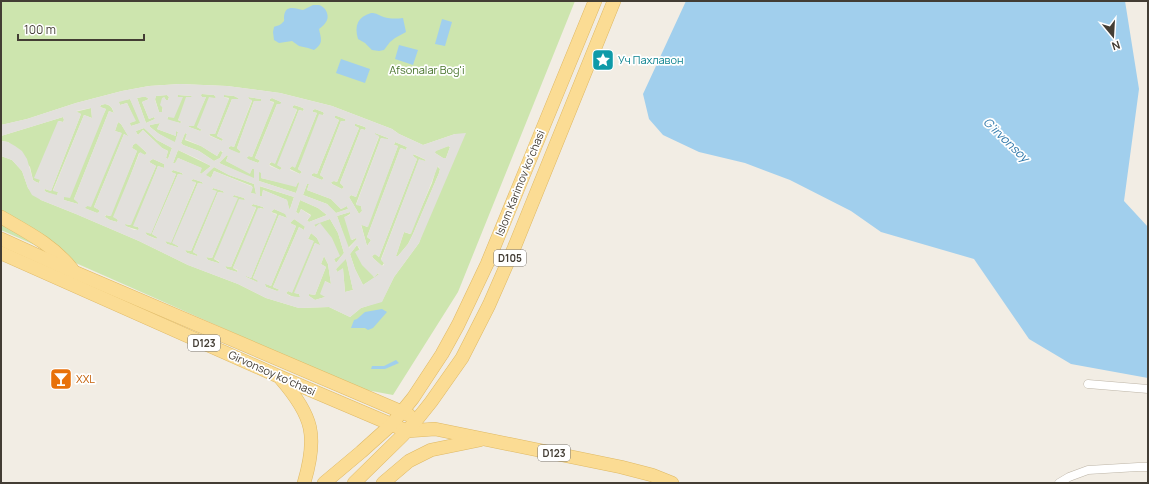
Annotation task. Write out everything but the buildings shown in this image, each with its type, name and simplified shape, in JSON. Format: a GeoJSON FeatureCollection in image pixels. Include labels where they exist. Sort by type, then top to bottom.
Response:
{"type":"FeatureCollection","features":[{"type":"Feature","properties":{"kind":"main road","name":"Islom Karimov koʻchasi"},"geometry":{"type":"LineString","coordinates":[[324,483],[391,425],[413,398],[442,354],[458,325],[487,264],[595,1]]}},
{"type":"Feature","properties":{"kind":"main road","name":"Islom Karimov koʻchasi"},"geometry":{"type":"LineString","coordinates":[[354,483],[407,431],[431,402],[462,358],[489,305],[597,57],[614,1]]}},
{"type":"Feature","properties":{"kind":"main road"},"geometry":{"type":"LineString","coordinates":[[1,217],[53,249],[65,260],[74,272]]}},
{"type":"Feature","properties":{"kind":"main road","name":"Girvonsoy koʻchasi"},"geometry":{"type":"LineString","coordinates":[[1,239],[74,272],[401,412]]}},
{"type":"Feature","properties":{"kind":"main road","name":"Girvonsoy koʻchasi"},"geometry":{"type":"LineString","coordinates":[[1,253],[280,377],[407,431],[435,429],[486,439],[621,467],[652,475],[672,483]]}},
{"type":"Feature","properties":{"kind":"main road"},"geometry":{"type":"LineString","coordinates":[[280,377],[299,401],[309,425],[312,450],[304,483]]}},
{"type":"Feature","properties":{"kind":"main road","name":"D123"},"geometry":{"type":"LineString","coordinates":[[401,412],[418,418]]}},
{"type":"Feature","properties":{"kind":"main road","name":"Girvonsoy koʻchasi"},"geometry":{"type":"LineString","coordinates":[[418,418],[435,429]]}},
{"type":"Feature","properties":{"kind":"main road"},"geometry":{"type":"LineString","coordinates":[[383,483],[409,461],[431,450],[486,439]]}},
{"type":"Feature","properties":{"kind":"street"},"geometry":{"type":"LineString","coordinates":[[1088,384],[1148,389]]}},
{"type":"Feature","properties":{"kind":"street"},"geometry":{"type":"LineString","coordinates":[[1059,483],[1069,477],[1088,470],[1148,467]]}},
{"type":"Feature","properties":{"kind":"green space","name":"Afsonalar Bog'i"},"geometry":{"type":"Polygon","coordinates":[[[1,1],[575,1],[458,292],[393,395],[361,389],[1,230],[1,156],[12,160],[22,171],[28,188],[41,200],[139,241],[188,265],[238,284],[266,298],[299,308],[329,307],[350,317],[361,308],[382,301],[394,277],[419,243],[455,134],[423,145],[399,134],[392,129],[332,106],[280,93],[227,86],[180,84],[149,86],[122,91],[76,103],[27,119],[1,125],[1,1]]]}},
{"type":"Feature","properties":{"kind":"green space"},"geometry":{"type":"Polygon","coordinates":[[[167,95],[169,97],[168,100],[164,97],[162,112],[159,112],[155,99],[156,96],[167,95]]]}},
{"type":"Feature","properties":{"kind":"green space"},"geometry":{"type":"Polygon","coordinates":[[[178,95],[192,96],[178,120],[182,122],[180,123],[167,120],[182,97],[178,97],[178,95]]]}},
{"type":"Feature","properties":{"kind":"green space"},"geometry":{"type":"Polygon","coordinates":[[[200,95],[214,95],[216,97],[197,127],[202,130],[200,131],[189,127],[189,125],[193,126],[206,97],[202,97],[200,95]]]}},
{"type":"Feature","properties":{"kind":"green space"},"geometry":{"type":"Polygon","coordinates":[[[224,95],[234,96],[239,99],[232,99],[217,136],[223,139],[222,141],[209,135],[215,134],[229,98],[224,97],[224,95]]]}},
{"type":"Feature","properties":{"kind":"green space"},"geometry":{"type":"Polygon","coordinates":[[[142,97],[149,99],[142,102],[149,119],[154,117],[155,119],[146,123],[137,98],[142,97]]]}},
{"type":"Feature","properties":{"kind":"green space"},"geometry":{"type":"Polygon","coordinates":[[[248,97],[261,99],[261,101],[254,101],[237,148],[241,152],[239,154],[229,149],[229,147],[234,147],[252,101],[248,97]]]}},
{"type":"Feature","properties":{"kind":"green space"},"geometry":{"type":"Polygon","coordinates":[[[272,98],[281,102],[281,104],[277,104],[255,158],[260,161],[258,163],[247,159],[247,157],[252,157],[274,102],[270,101],[272,98]]]}},
{"type":"Feature","properties":{"kind":"green space"},"geometry":{"type":"Polygon","coordinates":[[[130,99],[141,123],[131,126],[129,123],[135,121],[127,103],[120,105],[118,101],[130,99]]]}},
{"type":"Feature","properties":{"kind":"green space"},"geometry":{"type":"Polygon","coordinates":[[[105,104],[111,107],[114,113],[109,111],[74,199],[78,202],[78,204],[64,200],[64,197],[106,109],[100,107],[101,105],[105,104]]]}},
{"type":"Feature","properties":{"kind":"green space"},"geometry":{"type":"Polygon","coordinates":[[[294,105],[304,109],[303,111],[299,110],[278,165],[282,168],[280,170],[269,164],[272,162],[275,163],[297,110],[293,108],[294,105]]]}},
{"type":"Feature","properties":{"kind":"green space"},"geometry":{"type":"Polygon","coordinates":[[[91,108],[92,118],[84,115],[53,190],[58,192],[57,196],[46,192],[44,190],[45,189],[51,191],[81,114],[75,112],[91,108]]]}},
{"type":"Feature","properties":{"kind":"green space"},"geometry":{"type":"Polygon","coordinates":[[[315,109],[324,113],[298,169],[302,172],[300,174],[290,168],[292,166],[295,167],[317,113],[313,112],[315,109]]]}},
{"type":"Feature","properties":{"kind":"green space"},"geometry":{"type":"Polygon","coordinates":[[[335,116],[346,120],[341,121],[320,175],[324,178],[322,180],[312,176],[312,174],[317,174],[339,120],[335,118],[335,116]]]}},
{"type":"Feature","properties":{"kind":"green space"},"geometry":{"type":"Polygon","coordinates":[[[63,117],[63,122],[59,121],[39,183],[36,182],[33,180],[30,167],[8,142],[1,141],[1,136],[63,117]]]}},
{"type":"Feature","properties":{"kind":"green space"},"geometry":{"type":"Polygon","coordinates":[[[118,122],[121,124],[129,137],[124,134],[94,207],[100,212],[97,213],[84,208],[87,206],[121,133],[115,131],[118,122]]]}},
{"type":"Feature","properties":{"kind":"green space"},"geometry":{"type":"Polygon","coordinates":[[[160,123],[157,129],[176,136],[176,131],[178,132],[175,143],[150,127],[150,125],[160,123]]]}},
{"type":"Feature","properties":{"kind":"green space"},"geometry":{"type":"Polygon","coordinates":[[[355,124],[366,128],[365,130],[361,129],[340,183],[344,187],[342,189],[331,182],[337,182],[359,128],[355,126],[355,124]]]}},
{"type":"Feature","properties":{"kind":"green space"},"geometry":{"type":"Polygon","coordinates":[[[144,128],[157,140],[172,148],[168,159],[166,158],[168,151],[162,148],[143,130],[138,135],[134,129],[136,131],[144,128]]]}},
{"type":"Feature","properties":{"kind":"green space"},"geometry":{"type":"Polygon","coordinates":[[[185,133],[187,134],[185,140],[201,146],[217,156],[220,151],[223,152],[220,158],[214,161],[199,151],[183,145],[181,143],[185,133]]]}},
{"type":"Feature","properties":{"kind":"green space"},"geometry":{"type":"Polygon","coordinates":[[[375,133],[388,138],[388,140],[381,138],[356,204],[361,206],[362,211],[359,214],[349,197],[351,195],[356,197],[379,137],[374,134],[375,133]]]}},
{"type":"Feature","properties":{"kind":"green space"},"geometry":{"type":"Polygon","coordinates":[[[395,142],[407,147],[406,150],[400,149],[367,237],[371,240],[367,246],[361,224],[367,227],[398,146],[394,145],[395,142]]]}},
{"type":"Feature","properties":{"kind":"green space"},"geometry":{"type":"Polygon","coordinates":[[[136,143],[147,153],[145,155],[139,153],[115,217],[118,220],[117,222],[110,220],[105,217],[106,215],[110,216],[137,151],[132,148],[136,143]]]}},
{"type":"Feature","properties":{"kind":"green space"},"geometry":{"type":"Polygon","coordinates":[[[448,146],[450,147],[446,158],[443,158],[435,153],[435,151],[448,146]]]}},
{"type":"Feature","properties":{"kind":"green space"},"geometry":{"type":"Polygon","coordinates":[[[178,150],[211,166],[201,174],[201,168],[178,158],[175,164],[173,163],[178,150]]]}},
{"type":"Feature","properties":{"kind":"green space"},"geometry":{"type":"Polygon","coordinates":[[[413,154],[426,160],[419,160],[381,259],[384,263],[382,266],[372,256],[375,254],[379,257],[417,159],[413,156],[413,154]]]}},
{"type":"Feature","properties":{"kind":"green space"},"geometry":{"type":"Polygon","coordinates":[[[227,155],[226,161],[250,173],[252,169],[254,169],[254,179],[219,163],[227,155]]]}},
{"type":"Feature","properties":{"kind":"green space"},"geometry":{"type":"Polygon","coordinates":[[[153,159],[164,164],[164,168],[158,166],[134,226],[138,227],[139,229],[125,226],[125,224],[130,225],[156,166],[149,162],[153,159]]]}},
{"type":"Feature","properties":{"kind":"green space"},"geometry":{"type":"Polygon","coordinates":[[[437,166],[440,169],[439,173],[413,234],[408,244],[398,256],[396,256],[404,232],[410,234],[432,183],[437,166]]]}},
{"type":"Feature","properties":{"kind":"green space"},"geometry":{"type":"Polygon","coordinates":[[[214,167],[229,175],[254,184],[256,194],[250,193],[252,186],[214,171],[211,178],[205,175],[214,167]]]}},
{"type":"Feature","properties":{"kind":"green space"},"geometry":{"type":"Polygon","coordinates":[[[173,170],[182,173],[183,175],[178,174],[152,234],[157,237],[157,239],[147,235],[145,232],[151,233],[176,174],[171,172],[173,170]]]}},
{"type":"Feature","properties":{"kind":"green space"},"geometry":{"type":"Polygon","coordinates":[[[259,172],[261,172],[261,178],[296,186],[298,182],[300,183],[296,193],[259,181],[259,172]]]}},
{"type":"Feature","properties":{"kind":"green space"},"geometry":{"type":"Polygon","coordinates":[[[193,179],[202,182],[203,184],[198,183],[173,243],[178,247],[167,244],[165,241],[171,242],[196,183],[191,181],[193,179]]]}},
{"type":"Feature","properties":{"kind":"green space"},"geometry":{"type":"Polygon","coordinates":[[[307,184],[309,184],[307,190],[331,199],[341,209],[347,206],[348,209],[336,213],[327,204],[303,195],[307,184]]]}},
{"type":"Feature","properties":{"kind":"green space"},"geometry":{"type":"Polygon","coordinates":[[[259,186],[294,197],[290,209],[287,200],[263,190],[262,196],[260,196],[259,186]]]}},
{"type":"Feature","properties":{"kind":"green space"},"geometry":{"type":"Polygon","coordinates":[[[213,188],[223,191],[224,193],[218,192],[193,252],[198,255],[187,253],[185,250],[191,251],[216,191],[212,190],[213,188]]]}},
{"type":"Feature","properties":{"kind":"green space"},"geometry":{"type":"Polygon","coordinates":[[[234,195],[244,198],[245,200],[214,259],[219,263],[208,260],[206,257],[212,258],[237,198],[232,197],[234,195]]]}},
{"type":"Feature","properties":{"kind":"green space"},"geometry":{"type":"Polygon","coordinates":[[[300,200],[318,208],[327,215],[309,222],[307,221],[311,215],[301,209],[299,214],[296,212],[300,200]]]}},
{"type":"Feature","properties":{"kind":"green space"},"geometry":{"type":"Polygon","coordinates":[[[253,204],[263,207],[264,209],[260,208],[233,268],[238,271],[227,269],[225,266],[231,267],[256,208],[251,206],[253,204]]]}},
{"type":"Feature","properties":{"kind":"green space"},"geometry":{"type":"Polygon","coordinates":[[[274,209],[286,214],[287,218],[279,215],[253,278],[259,281],[257,282],[246,276],[251,278],[277,214],[271,212],[274,209]]]}},
{"type":"Feature","properties":{"kind":"green space"},"geometry":{"type":"Polygon","coordinates":[[[350,212],[350,214],[345,217],[352,240],[357,239],[348,248],[337,216],[350,212]]]}},
{"type":"Feature","properties":{"kind":"green space"},"geometry":{"type":"Polygon","coordinates":[[[294,219],[305,226],[304,230],[299,227],[273,287],[280,290],[277,291],[266,287],[264,283],[271,286],[296,226],[290,223],[294,219]]]}},
{"type":"Feature","properties":{"kind":"green space"},"geometry":{"type":"Polygon","coordinates":[[[330,219],[338,233],[344,253],[336,263],[334,259],[339,256],[320,224],[315,227],[314,224],[330,219]]]}},
{"type":"Feature","properties":{"kind":"green space"},"geometry":{"type":"Polygon","coordinates":[[[311,233],[317,238],[321,246],[315,243],[295,293],[299,294],[300,297],[289,295],[286,293],[288,291],[292,292],[313,241],[308,239],[311,233]]]}},
{"type":"Feature","properties":{"kind":"green space"},"geometry":{"type":"Polygon","coordinates":[[[357,245],[374,277],[378,273],[379,275],[363,285],[350,254],[357,245]]]}},
{"type":"Feature","properties":{"kind":"green space"},"geometry":{"type":"Polygon","coordinates":[[[324,256],[328,264],[331,284],[325,281],[325,297],[315,300],[309,296],[309,294],[315,295],[326,267],[321,264],[324,256]]]}},
{"type":"Feature","properties":{"kind":"green space"},"geometry":{"type":"Polygon","coordinates":[[[346,258],[353,290],[345,292],[343,269],[337,272],[336,269],[346,258]]]}},
{"type":"Feature","properties":{"kind":"shaded area"},"geometry":{"type":"Polygon","coordinates":[[[180,84],[227,86],[280,93],[332,106],[392,129],[399,134],[423,145],[455,134],[466,133],[419,243],[394,277],[382,302],[361,308],[350,317],[329,307],[299,308],[266,298],[238,284],[188,265],[139,241],[41,200],[32,195],[22,171],[12,160],[1,156],[1,141],[8,142],[15,146],[22,151],[27,159],[33,180],[39,183],[40,180],[34,178],[58,121],[63,122],[63,117],[1,136],[1,125],[27,119],[76,103],[122,91],[149,86],[180,84]],[[167,95],[156,96],[155,100],[159,112],[162,112],[163,108],[160,105],[162,98],[164,97],[168,100],[169,97],[167,95]],[[201,95],[202,97],[206,97],[194,126],[189,126],[200,131],[202,130],[197,127],[209,97],[215,98],[216,97],[214,95],[201,95]],[[224,95],[224,97],[229,99],[215,134],[210,134],[210,136],[222,141],[223,139],[217,136],[232,99],[239,99],[238,98],[224,95]],[[177,96],[183,97],[174,118],[168,117],[167,119],[180,123],[182,122],[178,120],[186,97],[192,96],[177,96]],[[146,97],[137,98],[146,123],[155,119],[154,117],[149,119],[142,102],[149,99],[146,97]],[[248,97],[252,100],[234,147],[229,147],[229,149],[239,153],[241,152],[237,148],[254,101],[261,101],[261,99],[248,97]],[[272,98],[270,99],[270,101],[274,103],[252,157],[247,157],[248,159],[258,163],[260,161],[255,158],[277,104],[280,104],[281,102],[272,98]],[[130,99],[119,102],[120,105],[127,103],[136,121],[130,123],[131,126],[140,123],[130,99]],[[105,104],[101,105],[100,107],[106,109],[70,198],[64,197],[64,200],[78,204],[74,199],[109,111],[114,113],[109,105],[105,104]],[[295,105],[293,106],[293,108],[297,109],[275,164],[271,162],[269,164],[270,166],[280,170],[282,168],[277,165],[299,110],[303,111],[303,108],[295,105]],[[91,108],[76,111],[81,114],[51,191],[44,190],[57,195],[58,192],[53,191],[84,115],[92,118],[91,108]],[[315,109],[313,110],[313,112],[317,113],[295,168],[292,166],[290,170],[300,174],[302,172],[298,169],[319,114],[323,115],[323,112],[315,109]],[[335,116],[335,118],[339,120],[317,174],[312,174],[312,176],[322,180],[324,178],[320,175],[341,121],[345,121],[345,119],[335,116]],[[118,122],[115,131],[122,133],[91,207],[87,206],[85,208],[97,213],[99,212],[99,210],[94,207],[124,134],[128,136],[121,124],[118,122]],[[160,123],[150,125],[150,127],[159,134],[175,142],[178,132],[176,131],[176,136],[157,129],[160,123]],[[355,124],[355,126],[359,128],[337,182],[331,182],[342,189],[344,187],[340,183],[361,129],[365,130],[365,127],[355,124]],[[144,128],[136,131],[137,134],[138,135],[143,130],[162,148],[168,151],[166,158],[168,159],[172,148],[157,140],[144,128]],[[185,133],[181,143],[183,145],[199,151],[214,161],[220,158],[223,151],[220,151],[217,156],[201,146],[185,139],[187,134],[185,133]],[[375,133],[379,136],[356,197],[351,195],[349,197],[359,214],[362,211],[361,206],[356,205],[381,138],[388,138],[375,133]],[[395,142],[394,145],[398,146],[368,227],[361,225],[367,246],[371,240],[367,237],[400,149],[406,150],[407,147],[395,142]],[[136,143],[132,148],[137,151],[111,216],[105,215],[105,217],[117,222],[118,220],[113,217],[140,152],[145,155],[147,153],[136,143]],[[449,146],[436,151],[435,153],[443,158],[446,158],[450,147],[449,146]],[[178,150],[173,163],[175,163],[178,158],[202,168],[201,174],[211,166],[178,150]],[[414,154],[413,156],[417,159],[379,257],[375,254],[372,256],[382,266],[384,265],[381,260],[419,159],[426,160],[414,154]],[[227,155],[219,163],[254,178],[254,169],[252,169],[250,174],[226,161],[227,155]],[[153,159],[149,162],[156,166],[131,225],[125,224],[134,230],[139,229],[138,227],[133,226],[158,166],[164,168],[164,164],[153,159]],[[438,166],[411,234],[404,232],[396,256],[398,256],[408,244],[413,234],[439,173],[440,169],[438,166]],[[214,167],[206,175],[211,178],[214,171],[253,187],[251,193],[256,194],[254,184],[229,175],[214,167]],[[173,170],[171,172],[176,174],[151,234],[145,232],[147,235],[156,239],[157,237],[152,234],[178,174],[183,175],[182,173],[173,170]],[[259,172],[259,181],[296,193],[298,182],[296,187],[261,178],[261,173],[259,172]],[[193,179],[191,181],[196,182],[171,243],[165,241],[167,244],[178,247],[172,243],[198,183],[203,184],[202,182],[193,179]],[[307,184],[303,195],[327,204],[336,213],[348,209],[347,206],[341,209],[331,199],[307,190],[309,184],[307,184]],[[260,186],[260,196],[262,196],[263,190],[287,200],[290,209],[294,197],[260,186]],[[213,188],[212,190],[217,191],[191,251],[185,250],[187,253],[198,255],[193,252],[218,192],[224,193],[223,191],[213,188]],[[234,195],[233,197],[238,198],[212,258],[206,257],[208,260],[219,263],[219,261],[214,259],[239,199],[245,200],[244,198],[234,195]],[[300,200],[296,212],[299,214],[301,209],[311,216],[307,220],[309,222],[327,215],[318,208],[300,200]],[[253,204],[251,206],[256,207],[231,267],[225,266],[227,269],[237,272],[238,270],[233,268],[258,208],[264,209],[263,207],[253,204]],[[274,209],[271,212],[277,215],[251,278],[246,276],[257,282],[258,281],[253,278],[279,215],[287,218],[285,214],[274,209]],[[350,212],[337,216],[349,248],[357,239],[351,240],[344,217],[350,215],[350,212]],[[294,219],[290,223],[296,226],[271,286],[265,284],[266,287],[277,291],[280,290],[273,287],[299,227],[304,230],[305,227],[294,219]],[[330,219],[314,225],[315,227],[320,223],[332,238],[340,256],[334,259],[336,263],[344,253],[338,233],[330,219]],[[311,233],[308,239],[314,241],[292,293],[288,291],[286,293],[290,296],[300,297],[299,294],[294,293],[315,243],[320,245],[317,238],[311,233]],[[357,245],[350,254],[363,285],[379,274],[378,273],[374,277],[362,265],[355,252],[360,249],[357,245]],[[324,256],[321,264],[326,267],[315,295],[309,294],[309,296],[315,300],[325,297],[320,294],[325,281],[331,284],[328,264],[324,256]],[[346,259],[336,269],[337,272],[343,268],[345,292],[353,290],[346,259]]]}},
{"type":"Feature","properties":{"kind":"water","name":"G‘irvonsoy"},"geometry":{"type":"Polygon","coordinates":[[[686,1],[1125,1],[1139,89],[1124,201],[1148,227],[1148,378],[1071,364],[1029,339],[974,259],[881,232],[851,211],[790,180],[745,163],[699,152],[663,135],[649,119],[643,94],[686,1]]]}},
{"type":"Feature","properties":{"kind":"water"},"geometry":{"type":"Polygon","coordinates":[[[313,5],[319,5],[325,9],[328,15],[326,23],[319,29],[321,43],[314,50],[299,46],[292,41],[279,43],[274,40],[274,27],[284,22],[284,14],[288,9],[297,8],[303,10],[313,5]]]}},
{"type":"Feature","properties":{"kind":"water"},"geometry":{"type":"Polygon","coordinates":[[[371,13],[395,19],[403,18],[406,32],[390,42],[384,50],[372,50],[358,39],[357,34],[357,26],[360,19],[371,13]]]}},
{"type":"Feature","properties":{"kind":"water"},"geometry":{"type":"Polygon","coordinates":[[[442,19],[452,22],[445,46],[435,44],[442,19]]]}},
{"type":"Feature","properties":{"kind":"water"},"geometry":{"type":"Polygon","coordinates":[[[399,45],[418,50],[413,65],[395,59],[399,45]]]}},
{"type":"Feature","properties":{"kind":"water"},"geometry":{"type":"Polygon","coordinates":[[[341,59],[370,69],[365,83],[336,73],[341,59]]]}},
{"type":"Feature","properties":{"kind":"water"},"geometry":{"type":"Polygon","coordinates":[[[382,309],[387,312],[373,328],[368,330],[365,328],[351,328],[354,320],[365,312],[382,309]]]}},
{"type":"Feature","properties":{"kind":"water"},"geometry":{"type":"Polygon","coordinates":[[[396,360],[399,363],[385,369],[371,369],[372,366],[384,366],[396,360]]]}},
{"type":"Feature","properties":{"kind":"place","name":"Уч Пахлавон"},"geometry":{"type":"Point","coordinates":[603,60]}},
{"type":"Feature","properties":{"kind":"place","name":"XXL"},"geometry":{"type":"Point","coordinates":[61,379]}}]}
